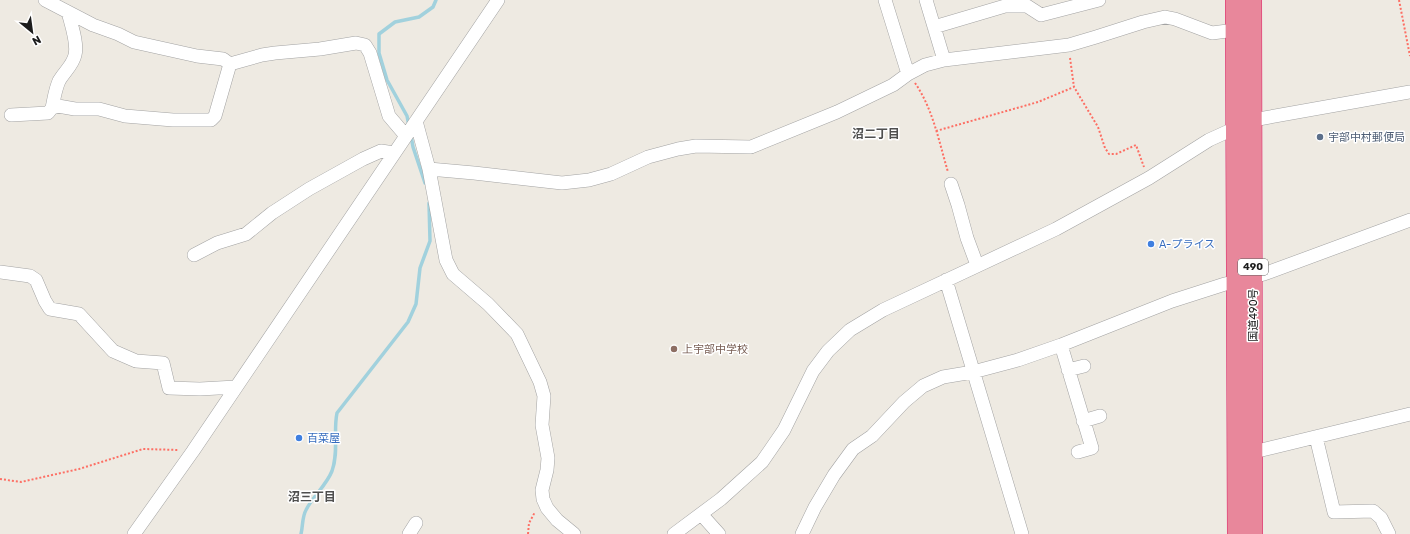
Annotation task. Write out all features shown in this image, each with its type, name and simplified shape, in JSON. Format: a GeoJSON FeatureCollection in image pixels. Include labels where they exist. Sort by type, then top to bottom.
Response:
{"type":"FeatureCollection","features":[{"type":"Feature","properties":{"kind":"highway","name":"国道490号"},"geometry":{"type":"LineString","coordinates":[[1235,0],[1244,29],[1253,120],[1244,279]]}},
{"type":"Feature","properties":{"kind":"highway","name":"国道490号"},"geometry":{"type":"LineString","coordinates":[[1252,0],[1244,29],[1235,128],[1244,279],[1245,454],[1253,534]]}},
{"type":"Feature","properties":{"kind":"highway","name":"国道490号"},"geometry":{"type":"LineString","coordinates":[[1237,534],[1245,454]]}},
{"type":"Feature","properties":{"kind":"street"},"geometry":{"type":"LineString","coordinates":[[45,0],[93,25],[118,34],[134,42],[198,56],[223,59],[230,64]]}},
{"type":"Feature","properties":{"kind":"street"},"geometry":{"type":"LineString","coordinates":[[134,534],[193,451],[498,0]]}},
{"type":"Feature","properties":{"kind":"street"},"geometry":{"type":"LineString","coordinates":[[886,0],[908,74]]}},
{"type":"Feature","properties":{"kind":"street"},"geometry":{"type":"LineString","coordinates":[[926,0],[944,60]]}},
{"type":"Feature","properties":{"kind":"street"},"geometry":{"type":"LineString","coordinates":[[934,26],[1004,6],[1026,3],[1041,15],[1097,0]]}},
{"type":"Feature","properties":{"kind":"street"},"geometry":{"type":"LineString","coordinates":[[11,115],[48,113],[52,108],[59,81],[75,55],[75,46],[68,12]]}},
{"type":"Feature","properties":{"kind":"street"},"geometry":{"type":"LineString","coordinates":[[429,169],[562,183],[590,180],[611,174],[648,157],[678,149],[696,146],[751,147],[837,112],[893,86],[908,74],[925,65],[944,60],[1069,44],[1165,17],[1175,19],[1212,34],[1244,29]]}},
{"type":"Feature","properties":{"kind":"street"},"geometry":{"type":"LineString","coordinates":[[230,64],[275,53],[320,49],[356,43],[365,45],[370,53],[388,116],[406,136]]}},
{"type":"Feature","properties":{"kind":"street"},"geometry":{"type":"LineString","coordinates":[[52,108],[58,106],[75,109],[99,110],[125,116],[173,120],[211,120],[215,116],[230,64]]}},
{"type":"Feature","properties":{"kind":"street"},"geometry":{"type":"LineString","coordinates":[[674,534],[738,484],[762,462],[784,430],[813,371],[828,352],[850,330],[883,310],[1056,229],[1149,178],[1208,140],[1253,120],[1410,92]]}},
{"type":"Feature","properties":{"kind":"street"},"geometry":{"type":"LineString","coordinates":[[416,121],[429,169],[436,215],[448,265],[453,274],[488,304],[517,334],[540,382],[544,396],[542,425],[548,458],[547,470],[542,490],[543,499],[546,508],[557,520],[574,534]]}},
{"type":"Feature","properties":{"kind":"street"},"geometry":{"type":"LineString","coordinates":[[194,255],[217,243],[246,234],[278,209],[309,189],[363,159],[381,151],[394,153]]}},
{"type":"Feature","properties":{"kind":"street"},"geometry":{"type":"LineString","coordinates":[[951,184],[967,238],[977,265]]}},
{"type":"Feature","properties":{"kind":"street"},"geometry":{"type":"LineString","coordinates":[[802,534],[815,507],[834,475],[853,449],[872,436],[904,402],[923,386],[944,377],[973,372],[1018,360],[1172,301],[1244,279],[1410,220]]}},
{"type":"Feature","properties":{"kind":"street"},"geometry":{"type":"LineString","coordinates":[[0,272],[30,276],[36,280],[50,309],[78,314],[113,351],[136,361],[163,363],[168,388],[200,389],[236,387]]}},
{"type":"Feature","properties":{"kind":"street"},"geometry":{"type":"LineString","coordinates":[[946,280],[1022,534]]}},
{"type":"Feature","properties":{"kind":"street"},"geometry":{"type":"LineString","coordinates":[[1060,345],[1092,448],[1078,452]]}},
{"type":"Feature","properties":{"kind":"street"},"geometry":{"type":"LineString","coordinates":[[1068,370],[1084,366]]}},
{"type":"Feature","properties":{"kind":"street"},"geometry":{"type":"LineString","coordinates":[[1245,454],[1410,414]]}},
{"type":"Feature","properties":{"kind":"street"},"geometry":{"type":"LineString","coordinates":[[1083,421],[1100,416]]}},
{"type":"Feature","properties":{"kind":"street"},"geometry":{"type":"LineString","coordinates":[[1316,436],[1334,512],[1373,510],[1381,518],[1389,534]]}},
{"type":"Feature","properties":{"kind":"street"},"geometry":{"type":"LineString","coordinates":[[701,514],[719,534]]}},
{"type":"Feature","properties":{"kind":"path"},"geometry":{"type":"LineString","coordinates":[[1399,0],[1410,56]]}},
{"type":"Feature","properties":{"kind":"path"},"geometry":{"type":"LineString","coordinates":[[1069,44],[1074,87],[1098,127],[1105,148],[1109,154],[1116,154],[1136,145],[1149,178]]}},
{"type":"Feature","properties":{"kind":"path"},"geometry":{"type":"LineString","coordinates":[[908,74],[921,91],[929,109],[951,184]]}},
{"type":"Feature","properties":{"kind":"path"},"geometry":{"type":"LineString","coordinates":[[936,131],[1038,102],[1074,87]]}},
{"type":"Feature","properties":{"kind":"path"},"geometry":{"type":"LineString","coordinates":[[0,480],[21,482],[79,469],[143,449],[193,451]]}},
{"type":"Feature","properties":{"kind":"path"},"geometry":{"type":"LineString","coordinates":[[528,534],[530,523],[543,499]]}},
{"type":"Feature","properties":{"kind":"waterway"},"geometry":{"type":"LineString","coordinates":[[409,126],[407,116],[387,80],[379,53],[379,34],[395,22],[419,17],[433,7],[436,0]]}},
{"type":"Feature","properties":{"kind":"waterway"},"geometry":{"type":"LineString","coordinates":[[411,136],[413,147],[425,183]]}},
{"type":"Feature","properties":{"kind":"waterway"},"geometry":{"type":"LineString","coordinates":[[301,534],[306,510],[332,471],[336,449],[337,413],[408,322],[416,304],[420,268],[430,241],[429,203]]}},
{"type":"Feature","properties":{"kind":"place","name":"宇部中村郵便局"},"geometry":{"type":"Point","coordinates":[1320,137]}},
{"type":"Feature","properties":{"kind":"place","name":"A-プライス"},"geometry":{"type":"Point","coordinates":[1151,244]}},
{"type":"Feature","properties":{"kind":"place","name":"上宇部中学校"},"geometry":{"type":"Point","coordinates":[674,349]}},
{"type":"Feature","properties":{"kind":"place","name":"百菜屋"},"geometry":{"type":"Point","coordinates":[299,438]}},
{"type":"Feature","properties":{"kind":"district","name":"沼二丁目"},"geometry":{"type":"Point","coordinates":[876,134]}},
{"type":"Feature","properties":{"kind":"district","name":"沼三丁目"},"geometry":{"type":"Point","coordinates":[312,497]}}]}
